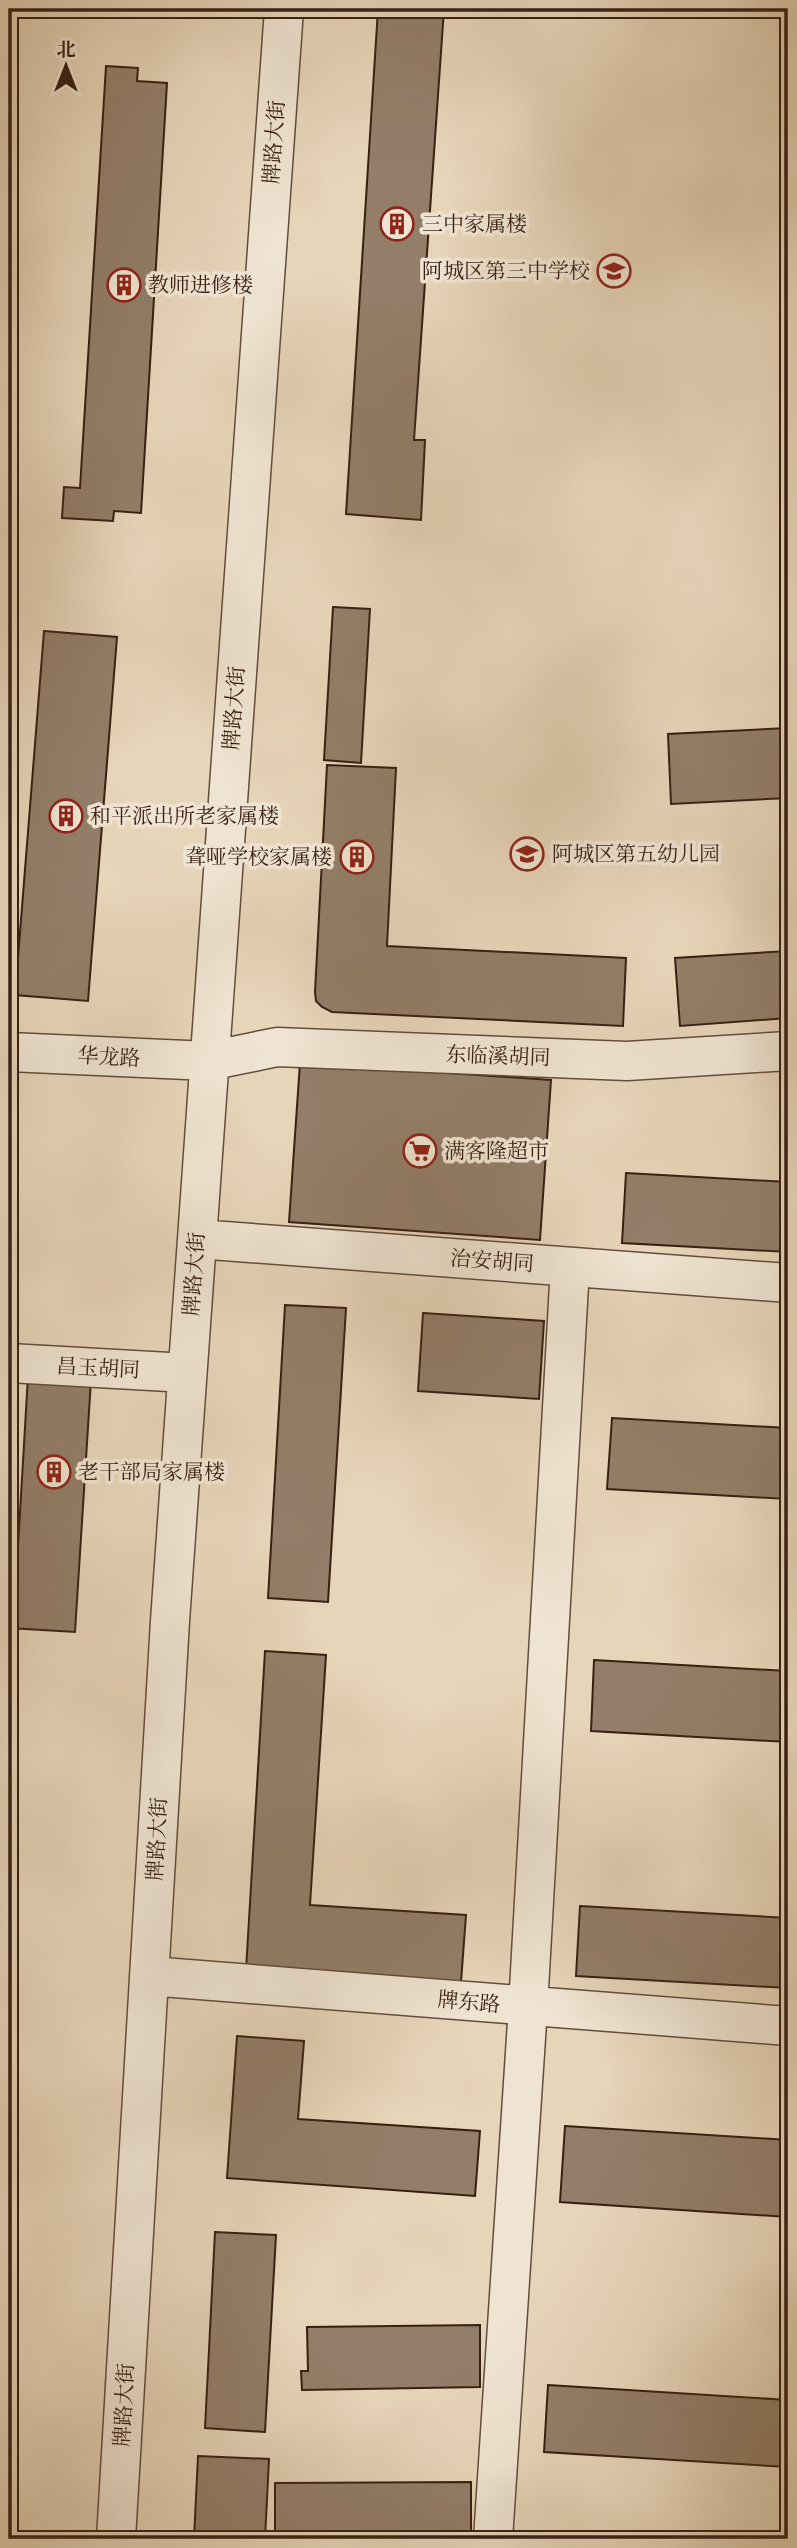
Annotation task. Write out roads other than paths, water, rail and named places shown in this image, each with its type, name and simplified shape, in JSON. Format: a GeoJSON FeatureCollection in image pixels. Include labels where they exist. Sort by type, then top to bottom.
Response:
{"type":"FeatureCollection","features":[{"type":"Feature","properties":{"kind":"street","name":"牌路大街"},"geometry":{"type":"LineString","coordinates":[[116,2539],[187,1373],[284,9]]}},
{"type":"Feature","properties":{"kind":"street","name":"东临溪胡同"},"geometry":{"type":"LineString","coordinates":[[209,1061],[277,1047],[627,1061],[788,1051]]}},
{"type":"Feature","properties":{"kind":"street","name":"华龙路"},"geometry":{"type":"LineString","coordinates":[[9,1052],[209,1061]]}},
{"type":"Feature","properties":{"kind":"street","name":"治安胡同"},"geometry":{"type":"LineString","coordinates":[[197,1239],[788,1283]]}},
{"type":"Feature","properties":{"kind":"street"},"geometry":{"type":"LineString","coordinates":[[493,2539],[528,2007],[570,1267]]}},
{"type":"Feature","properties":{"kind":"street","name":"昌玉胡同"},"geometry":{"type":"LineString","coordinates":[[9,1363],[187,1373]]}},
{"type":"Feature","properties":{"kind":"street","name":"牌东路"},"geometry":{"type":"LineString","coordinates":[[149,1976],[788,2026]]}},
{"type":"Feature","properties":{"kind":"place","name":"三中家属楼"},"geometry":{"type":"Point","coordinates":[397,224]}},
{"type":"Feature","properties":{"kind":"place","name":"阿城区第三中学校"},"geometry":{"type":"Point","coordinates":[614,271]}},
{"type":"Feature","properties":{"kind":"place","name":"教师进修楼"},"geometry":{"type":"Point","coordinates":[124,285]}},
{"type":"Feature","properties":{"kind":"place","name":"和平派出所老家属楼"},"geometry":{"type":"Point","coordinates":[66,816]}},
{"type":"Feature","properties":{"kind":"place","name":"阿城区第五幼儿园"},"geometry":{"type":"Point","coordinates":[527,854]}},
{"type":"Feature","properties":{"kind":"place","name":"聋哑学校家属楼"},"geometry":{"type":"Point","coordinates":[357,857]}},
{"type":"Feature","properties":{"kind":"place","name":"满客隆超市"},"geometry":{"type":"Point","coordinates":[420,1151]}},
{"type":"Feature","properties":{"kind":"place","name":"老干部局家属楼"},"geometry":{"type":"Point","coordinates":[54,1472]}}]}
